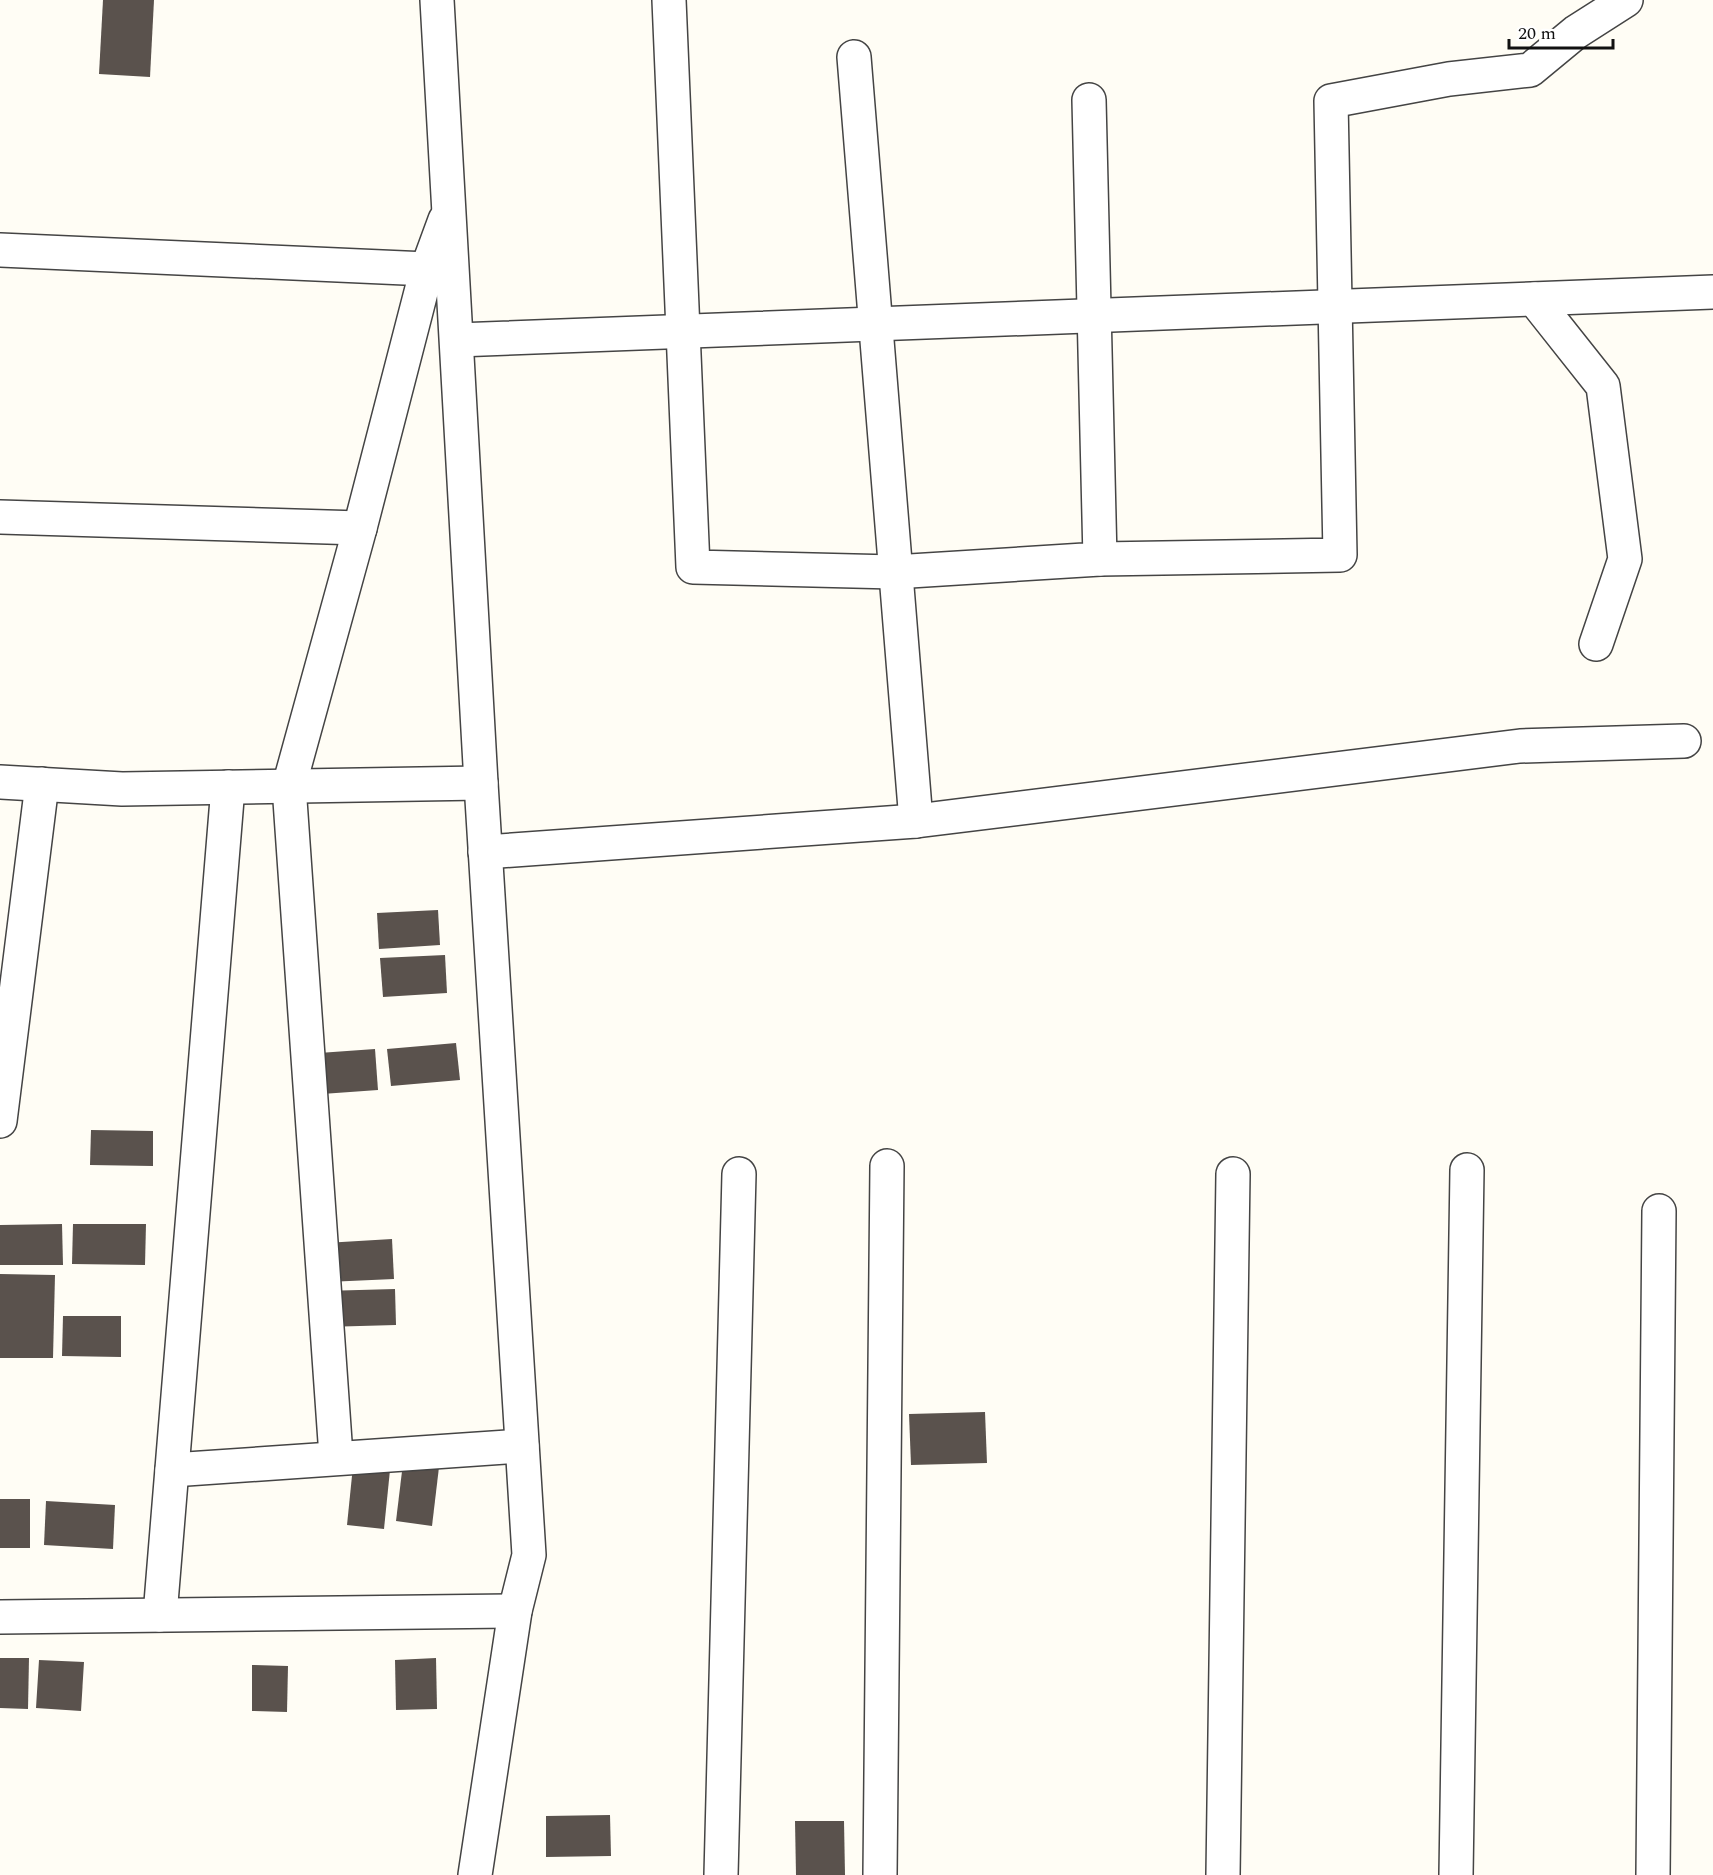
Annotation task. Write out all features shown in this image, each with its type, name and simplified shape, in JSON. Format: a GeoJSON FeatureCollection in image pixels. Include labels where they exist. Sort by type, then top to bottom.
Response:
{"type":"FeatureCollection","features":[{"type":"Feature","properties":{"kind":"street"},"geometry":{"type":"LineString","coordinates":[[437,0],[485,852],[529,1555],[515,1611],[475,1875]]}},
{"type":"Feature","properties":{"kind":"street"},"geometry":{"type":"LineString","coordinates":[[669,0],[693,567],[894,572],[1100,559],[1340,555],[1331,101],[1449,80],[1530,70],[1576,32],[1626,0]]}},
{"type":"Feature","properties":{"kind":"street"},"geometry":{"type":"LineString","coordinates":[[854,57],[916,821]]}},
{"type":"Feature","properties":{"kind":"street"},"geometry":{"type":"LineString","coordinates":[[1089,100],[1100,559]]}},
{"type":"Feature","properties":{"kind":"street"},"geometry":{"type":"LineString","coordinates":[[336,1456],[289,786],[360,528],[427,269],[449,208]]}},
{"type":"Feature","properties":{"kind":"street"},"geometry":{"type":"LineString","coordinates":[[0,250],[427,269]]}},
{"type":"Feature","properties":{"kind":"street"},"geometry":{"type":"LineString","coordinates":[[457,340],[1713,292]]}},
{"type":"Feature","properties":{"kind":"street"},"geometry":{"type":"LineString","coordinates":[[1534,299],[1603,386],[1625,559],[1596,644]]}},
{"type":"Feature","properties":{"kind":"street"},"geometry":{"type":"LineString","coordinates":[[0,517],[360,528]]}},
{"type":"Feature","properties":{"kind":"street"},"geometry":{"type":"LineString","coordinates":[[485,852],[916,821],[1520,746],[1684,741]]}},
{"type":"Feature","properties":{"kind":"street"},"geometry":{"type":"LineString","coordinates":[[0,782],[122,789],[481,783]]}},
{"type":"Feature","properties":{"kind":"street"},"geometry":{"type":"LineString","coordinates":[[0,1120],[42,784]]}},
{"type":"Feature","properties":{"kind":"street"},"geometry":{"type":"LineString","coordinates":[[160,1615],[228,787]]}},
{"type":"Feature","properties":{"kind":"street"},"geometry":{"type":"LineString","coordinates":[[880,1875],[887,1166]]}},
{"type":"Feature","properties":{"kind":"street"},"geometry":{"type":"LineString","coordinates":[[1456,1875],[1467,1170]]}},
{"type":"Feature","properties":{"kind":"street"},"geometry":{"type":"LineString","coordinates":[[721,1875],[739,1174]]}},
{"type":"Feature","properties":{"kind":"street"},"geometry":{"type":"LineString","coordinates":[[1223,1875],[1233,1174]]}},
{"type":"Feature","properties":{"kind":"street"},"geometry":{"type":"LineString","coordinates":[[1653,1875],[1659,1211]]}},
{"type":"Feature","properties":{"kind":"street"},"geometry":{"type":"LineString","coordinates":[[172,1470],[522,1446]]}},
{"type":"Feature","properties":{"kind":"street"},"geometry":{"type":"LineString","coordinates":[[0,1617],[515,1611]]}},
{"type":"Feature","properties":{"kind":"building"},"geometry":{"type":"Polygon","coordinates":[[[103,0],[154,0],[150,77],[99,74],[103,0]]]}},
{"type":"Feature","properties":{"kind":"building"},"geometry":{"type":"Polygon","coordinates":[[[438,910],[440,945],[379,949],[377,913],[438,910]]]}},
{"type":"Feature","properties":{"kind":"building"},"geometry":{"type":"Polygon","coordinates":[[[445,955],[447,993],[383,997],[380,958],[445,955]]]}},
{"type":"Feature","properties":{"kind":"building"},"geometry":{"type":"Polygon","coordinates":[[[456,1043],[460,1080],[391,1086],[387,1049],[456,1043]]]}},
{"type":"Feature","properties":{"kind":"building"},"geometry":{"type":"Polygon","coordinates":[[[375,1049],[378,1090],[308,1095],[305,1054],[375,1049]]]}},
{"type":"Feature","properties":{"kind":"building"},"geometry":{"type":"Polygon","coordinates":[[[91,1130],[153,1131],[153,1166],[90,1165],[91,1130]]]}},
{"type":"Feature","properties":{"kind":"building"},"geometry":{"type":"Polygon","coordinates":[[[62,1224],[63,1265],[0,1265],[0,1225],[62,1224]]]}},
{"type":"Feature","properties":{"kind":"building"},"geometry":{"type":"Polygon","coordinates":[[[73,1224],[146,1224],[145,1265],[72,1264],[73,1224]]]}},
{"type":"Feature","properties":{"kind":"building"},"geometry":{"type":"Polygon","coordinates":[[[392,1239],[394,1279],[327,1282],[325,1243],[392,1239]]]}},
{"type":"Feature","properties":{"kind":"building"},"geometry":{"type":"Polygon","coordinates":[[[0,1274],[55,1275],[53,1358],[0,1358],[0,1274]]]}},
{"type":"Feature","properties":{"kind":"building"},"geometry":{"type":"Polygon","coordinates":[[[395,1289],[396,1325],[324,1327],[323,1291],[395,1289]]]}},
{"type":"Feature","properties":{"kind":"building"},"geometry":{"type":"Polygon","coordinates":[[[63,1316],[121,1316],[121,1357],[62,1356],[63,1316]]]}},
{"type":"Feature","properties":{"kind":"building"},"geometry":{"type":"Polygon","coordinates":[[[985,1412],[987,1463],[911,1465],[909,1414],[985,1412]]]}},
{"type":"Feature","properties":{"kind":"building"},"geometry":{"type":"Polygon","coordinates":[[[403,1463],[439,1467],[432,1526],[396,1521],[403,1463]]]}},
{"type":"Feature","properties":{"kind":"building"},"geometry":{"type":"Polygon","coordinates":[[[353,1466],[390,1470],[384,1529],[347,1525],[353,1466]]]}},
{"type":"Feature","properties":{"kind":"building"},"geometry":{"type":"Polygon","coordinates":[[[0,1499],[30,1499],[30,1548],[0,1548],[0,1499]]]}},
{"type":"Feature","properties":{"kind":"building"},"geometry":{"type":"Polygon","coordinates":[[[46,1501],[115,1505],[113,1549],[44,1545],[46,1501]]]}},
{"type":"Feature","properties":{"kind":"building"},"geometry":{"type":"Polygon","coordinates":[[[0,1658],[29,1658],[28,1709],[0,1708],[0,1658]]]}},
{"type":"Feature","properties":{"kind":"building"},"geometry":{"type":"Polygon","coordinates":[[[436,1658],[437,1709],[396,1710],[395,1660],[436,1658]]]}},
{"type":"Feature","properties":{"kind":"building"},"geometry":{"type":"Polygon","coordinates":[[[39,1660],[84,1662],[81,1711],[36,1708],[39,1660]]]}},
{"type":"Feature","properties":{"kind":"building"},"geometry":{"type":"Polygon","coordinates":[[[252,1665],[288,1666],[287,1712],[252,1711],[252,1665]]]}},
{"type":"Feature","properties":{"kind":"building"},"geometry":{"type":"Polygon","coordinates":[[[610,1815],[611,1856],[546,1857],[546,1816],[610,1815]]]}},
{"type":"Feature","properties":{"kind":"building"},"geometry":{"type":"Polygon","coordinates":[[[795,1821],[844,1821],[845,1875],[796,1875],[795,1821]]]}}]}
